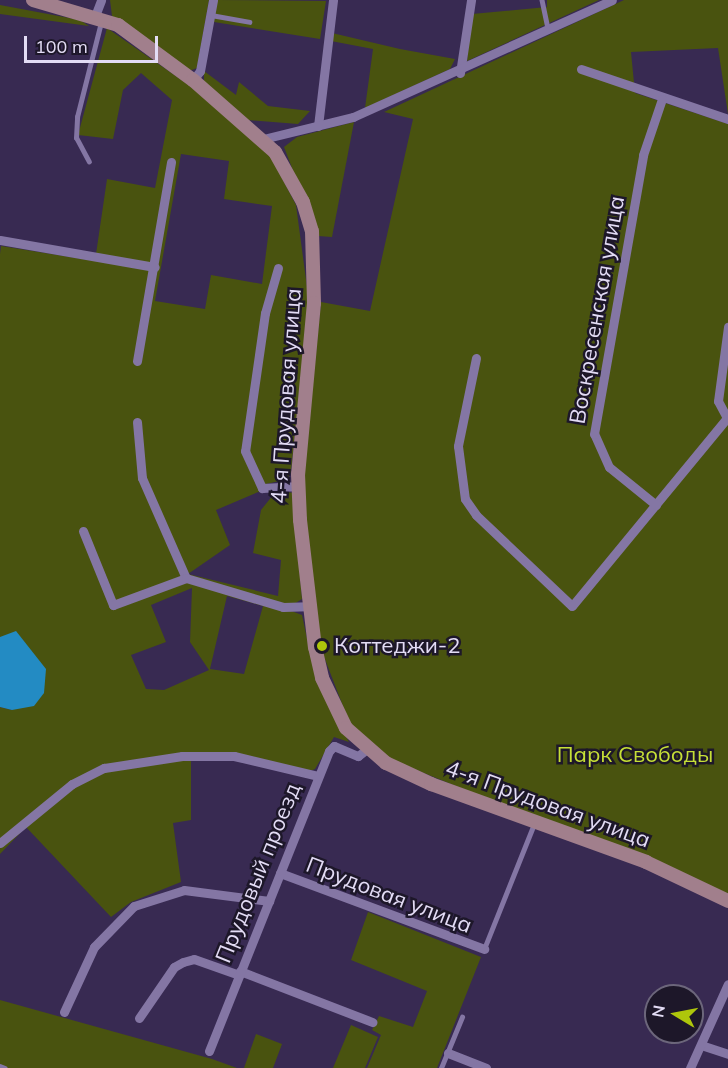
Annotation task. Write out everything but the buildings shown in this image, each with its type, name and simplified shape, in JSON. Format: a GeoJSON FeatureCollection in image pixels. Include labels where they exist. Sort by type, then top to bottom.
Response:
{"type":"FeatureCollection","features":[{"type":"Feature","properties":{"kind":"main road","name":"4-я Прудовая улица"},"geometry":{"type":"LineString","coordinates":[[33,0],[99,17],[193,80],[263,139],[290,178],[312,231],[315,303],[298,486],[307,606],[322,678],[346,728],[366,749],[431,784],[646,862],[728,901]]}},
{"type":"Feature","properties":{"kind":"street"},"geometry":{"type":"LineString","coordinates":[[99,17],[101,0]]}},
{"type":"Feature","properties":{"kind":"street"},"geometry":{"type":"LineString","coordinates":[[193,80],[213,0]]}},
{"type":"Feature","properties":{"kind":"street"},"geometry":{"type":"LineString","coordinates":[[318,126],[333,0]]}},
{"type":"Feature","properties":{"kind":"street"},"geometry":{"type":"LineString","coordinates":[[460,73],[471,0]]}},
{"type":"Feature","properties":{"kind":"street"},"geometry":{"type":"LineString","coordinates":[[263,139],[352,117],[460,73],[612,0]]}},
{"type":"Feature","properties":{"kind":"street"},"geometry":{"type":"LineString","coordinates":[[581,69],[662,99],[728,119]]}},
{"type":"Feature","properties":{"kind":"street","name":"Воскресенская улица"},"geometry":{"type":"LineString","coordinates":[[656,505],[609,467],[594,434],[643,155],[662,99]]}},
{"type":"Feature","properties":{"kind":"street"},"geometry":{"type":"LineString","coordinates":[[137,361],[155,267],[171,162]]}},
{"type":"Feature","properties":{"kind":"street"},"geometry":{"type":"LineString","coordinates":[[0,240],[155,267]]}},
{"type":"Feature","properties":{"kind":"street"},"geometry":{"type":"LineString","coordinates":[[278,268],[263,324],[246,451],[262,488],[298,486]]}},
{"type":"Feature","properties":{"kind":"street"},"geometry":{"type":"LineString","coordinates":[[476,358],[458,446],[465,499],[476,515],[572,606],[727,418],[718,402],[728,327]]}},
{"type":"Feature","properties":{"kind":"street"},"geometry":{"type":"LineString","coordinates":[[137,422],[142,478],[186,578]]}},
{"type":"Feature","properties":{"kind":"street"},"geometry":{"type":"LineString","coordinates":[[83,531],[113,605],[186,578],[283,607],[307,606]]}},
{"type":"Feature","properties":{"kind":"street","name":"Прудовый проезд"},"geometry":{"type":"LineString","coordinates":[[209,1051],[318,776],[333,746],[358,756],[366,749]]}},
{"type":"Feature","properties":{"kind":"street"},"geometry":{"type":"LineString","coordinates":[[0,843],[55,796],[104,768],[182,756],[234,756],[318,776]]}},
{"type":"Feature","properties":{"kind":"street","name":"Прудовая улица"},"geometry":{"type":"LineString","coordinates":[[280,873],[484,949]]}},
{"type":"Feature","properties":{"kind":"street"},"geometry":{"type":"LineString","coordinates":[[64,1012],[94,947],[134,906],[184,890],[269,901]]}},
{"type":"Feature","properties":{"kind":"street"},"geometry":{"type":"LineString","coordinates":[[139,1018],[174,967],[194,959],[240,973],[372,1022]]}},
{"type":"Feature","properties":{"kind":"street"},"geometry":{"type":"LineString","coordinates":[[690,1068],[728,984]]}},
{"type":"Feature","properties":{"kind":"street"},"geometry":{"type":"LineString","coordinates":[[701,1046],[728,1054]]}},
{"type":"Feature","properties":{"kind":"street"},"geometry":{"type":"LineString","coordinates":[[448,1053],[486,1068]]}},
{"type":"Feature","properties":{"kind":"lane"},"geometry":{"type":"LineString","coordinates":[[542,0],[549,31]]}},
{"type":"Feature","properties":{"kind":"lane"},"geometry":{"type":"LineString","coordinates":[[211,15],[249,22]]}},
{"type":"Feature","properties":{"kind":"lane"},"geometry":{"type":"LineString","coordinates":[[89,162],[76,138],[77,117],[99,17]]}},
{"type":"Feature","properties":{"kind":"lane"},"geometry":{"type":"LineString","coordinates":[[484,949],[535,822]]}},
{"type":"Feature","properties":{"kind":"lane"},"geometry":{"type":"LineString","coordinates":[[441,1068],[462,1017]]}},
{"type":"Feature","properties":{"kind":"lane"},"geometry":{"type":"LineString","coordinates":[[0,1066],[5,1068]]}},
{"type":"Feature","properties":{"kind":"green space"},"geometry":{"type":"Polygon","coordinates":[[[110,0],[209,0],[197,68],[189,71],[112,16],[110,0]]]}},
{"type":"Feature","properties":{"kind":"green space"},"geometry":{"type":"Polygon","coordinates":[[[217,0],[326,1],[320,39],[214,22],[217,0]]]}},
{"type":"Feature","properties":{"kind":"green space"},"geometry":{"type":"Polygon","coordinates":[[[547,0],[599,0],[467,61],[472,14],[547,7],[547,0]]]}},
{"type":"Feature","properties":{"kind":"green space","name":"Парк Свободы"},"geometry":{"type":"Polygon","coordinates":[[[624,0],[728,0],[728,114],[718,48],[631,52],[635,93],[728,124],[728,897],[392,760],[351,727],[318,641],[303,483],[321,302],[370,311],[413,119],[384,112],[624,0]]]}},
{"type":"Feature","properties":{"kind":"green space"},"geometry":{"type":"Polygon","coordinates":[[[0,5],[80,20],[89,26],[0,14],[0,5]]]}},
{"type":"Feature","properties":{"kind":"green space"},"geometry":{"type":"Polygon","coordinates":[[[107,28],[190,86],[270,155],[296,205],[309,302],[291,471],[288,479],[266,484],[263,490],[216,510],[230,545],[188,574],[278,596],[281,560],[253,553],[261,510],[277,490],[293,493],[302,599],[286,609],[302,615],[316,681],[349,742],[334,737],[315,769],[305,773],[232,759],[191,759],[191,820],[173,823],[181,882],[131,902],[111,917],[26,827],[0,854],[0,707],[12,710],[6,637],[0,637],[1,246],[95,261],[107,179],[155,188],[172,100],[141,73],[123,90],[113,139],[78,135],[107,28]],[[181,154],[155,301],[205,309],[211,275],[262,284],[272,206],[224,199],[229,161],[181,154]],[[192,588],[151,605],[166,642],[131,655],[146,689],[164,690],[209,670],[190,642],[192,588]],[[227,596],[210,669],[244,674],[263,606],[227,596]]]}},
{"type":"Feature","properties":{"kind":"green space"},"geometry":{"type":"Polygon","coordinates":[[[332,33],[455,59],[450,69],[365,108],[373,49],[331,41],[332,33]]]}},
{"type":"Feature","properties":{"kind":"green space"},"geometry":{"type":"Polygon","coordinates":[[[204,71],[236,95],[239,82],[268,106],[310,111],[298,124],[248,120],[204,84],[204,71]]]}},
{"type":"Feature","properties":{"kind":"green space"},"geometry":{"type":"Polygon","coordinates":[[[354,122],[332,237],[318,236],[284,147],[297,137],[354,122]]]}},
{"type":"Feature","properties":{"kind":"green space"},"geometry":{"type":"Polygon","coordinates":[[[368,912],[481,957],[437,1068],[367,1068],[381,1035],[372,1030],[379,1016],[413,1027],[427,991],[351,960],[368,912]]]}},
{"type":"Feature","properties":{"kind":"green space"},"geometry":{"type":"Polygon","coordinates":[[[0,1000],[212,1059],[237,1068],[0,1068],[0,1000]]]}},
{"type":"Feature","properties":{"kind":"green space"},"geometry":{"type":"Polygon","coordinates":[[[351,1025],[378,1037],[365,1068],[333,1068],[351,1025]]]}},
{"type":"Feature","properties":{"kind":"green space"},"geometry":{"type":"Polygon","coordinates":[[[256,1034],[282,1044],[273,1068],[244,1068],[256,1034]]]}},
{"type":"Feature","properties":{"kind":"water"},"geometry":{"type":"Polygon","coordinates":[[[16,631],[46,669],[44,693],[34,706],[12,710],[0,707],[0,637],[16,631]]]}},
{"type":"Feature","properties":{"kind":"place","name":"Коттеджи-2"},"geometry":{"type":"Point","coordinates":[322,646]}}]}
